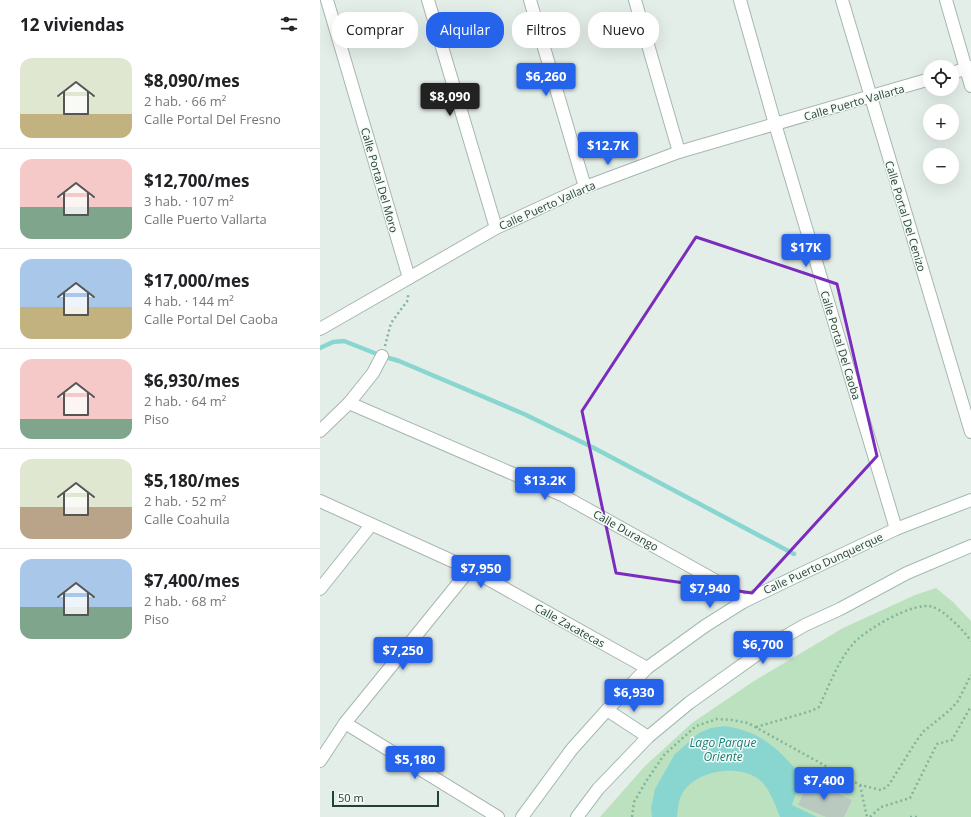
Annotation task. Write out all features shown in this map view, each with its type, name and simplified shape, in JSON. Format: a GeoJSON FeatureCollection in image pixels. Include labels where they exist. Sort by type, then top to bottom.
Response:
{"type":"FeatureCollection","features":[{"type":"Feature","properties":{"kind":"street","name":"Calle Portal Del Moro"},"geometry":{"type":"LineString","coordinates":[[327,0],[408,278]]}},
{"type":"Feature","properties":{"kind":"street"},"geometry":{"type":"LineString","coordinates":[[428,0],[496,228]]}},
{"type":"Feature","properties":{"kind":"street"},"geometry":{"type":"LineString","coordinates":[[530,0],[585,187]]}},
{"type":"Feature","properties":{"kind":"street"},"geometry":{"type":"LineString","coordinates":[[635,0],[679,152]]}},
{"type":"Feature","properties":{"kind":"street","name":"Calle Portal Del Caoba"},"geometry":{"type":"LineString","coordinates":[[740,0],[775,124],[896,529]]}},
{"type":"Feature","properties":{"kind":"street","name":"Calle Portal Del Cenizo"},"geometry":{"type":"LineString","coordinates":[[842,0],[971,432]]}},
{"type":"Feature","properties":{"kind":"street"},"geometry":{"type":"LineString","coordinates":[[946,0],[968,68],[971,86]]}},
{"type":"Feature","properties":{"kind":"street","name":"Calle Puerto Vallarta"},"geometry":{"type":"LineString","coordinates":[[321,326],[496,228],[585,187],[679,152],[923,81]]}},
{"type":"Feature","properties":{"kind":"street"},"geometry":{"type":"LineString","coordinates":[[320,431],[349,403],[373,373],[382,356]]}},
{"type":"Feature","properties":{"kind":"street","name":"Calle Durango"},"geometry":{"type":"LineString","coordinates":[[349,403],[562,495],[729,588],[743,602]]}},
{"type":"Feature","properties":{"kind":"street","name":"Calle Puerto Dunquerque"},"geometry":{"type":"LineString","coordinates":[[522,817],[572,749],[647,668],[705,626],[743,602],[896,529],[971,500]]}},
{"type":"Feature","properties":{"kind":"street","name":"Calle Zacatecas"},"geometry":{"type":"LineString","coordinates":[[320,501],[470,569],[647,668]]}},
{"type":"Feature","properties":{"kind":"street"},"geometry":{"type":"LineString","coordinates":[[320,589],[371,525]]}},
{"type":"Feature","properties":{"kind":"street"},"geometry":{"type":"LineString","coordinates":[[577,817],[598,789],[648,737],[689,703],[770,645],[805,625],[840,609],[907,573],[971,546]]}},
{"type":"Feature","properties":{"kind":"street"},"geometry":{"type":"LineString","coordinates":[[320,761],[345,723],[470,569]]}},
{"type":"Feature","properties":{"kind":"street"},"geometry":{"type":"LineString","coordinates":[[607,710],[648,737]]}},
{"type":"Feature","properties":{"kind":"street"},"geometry":{"type":"LineString","coordinates":[[345,723],[498,817]]}},
{"type":"Feature","properties":{"kind":"path"},"geometry":{"type":"LineString","coordinates":[[382,356],[391,323],[408,300],[408,278]]}},
{"type":"Feature","properties":{"kind":"path"},"geometry":{"type":"LineString","coordinates":[[756,727],[811,711],[818,707],[841,659],[853,643],[875,626],[895,615],[924,606],[931,606],[938,609],[964,631],[971,641]]}},
{"type":"Feature","properties":{"kind":"path"},"geometry":{"type":"LineString","coordinates":[[632,817],[634,802],[664,756],[696,726],[717,719],[748,723],[860,785],[881,790],[887,787],[924,731],[950,710],[958,701],[971,675]]}},
{"type":"Feature","properties":{"kind":"path"},"geometry":{"type":"LineString","coordinates":[[870,817],[881,807],[910,798],[937,744],[952,740],[971,708]]}},
{"type":"Feature","properties":{"kind":"path"},"geometry":{"type":"LineString","coordinates":[[860,785],[866,817]]}},
{"type":"Feature","properties":{"kind":"path"},"geometry":{"type":"LineString","coordinates":[[910,817],[917,817]]}},
{"type":"Feature","properties":{"kind":"highlighted area"},"geometry":{"type":"Polygon","coordinates":[[[696,237],[837,284],[877,456],[752,593],[616,573],[582,411],[696,237]]]}},
{"type":"Feature","properties":{"kind":"green space"},"geometry":{"type":"Polygon","coordinates":[[[936,588],[953,602],[971,621],[971,817],[600,817],[645,766],[692,723],[754,681],[843,628],[915,595],[936,588]]]}},
{"type":"Feature","properties":{"kind":"water","name":"Lago Parque Oriente"},"geometry":{"type":"Polygon","coordinates":[[[725,726],[753,734],[769,743],[776,749],[800,776],[792,805],[817,817],[780,817],[770,794],[762,782],[753,776],[742,772],[730,771],[706,775],[687,787],[680,798],[677,817],[652,817],[651,808],[655,789],[675,754],[699,733],[711,728],[725,726]]]}},
{"type":"Feature","properties":{"kind":"building"},"geometry":{"type":"Polygon","coordinates":[[[809,781],[852,800],[844,817],[826,817],[798,805],[809,781]]]}},
{"type":"Feature","properties":{"kind":"waterway"},"geometry":{"type":"LineString","coordinates":[[320,348],[333,342],[344,341],[399,361],[524,414],[594,448],[794,554]]}}]}
